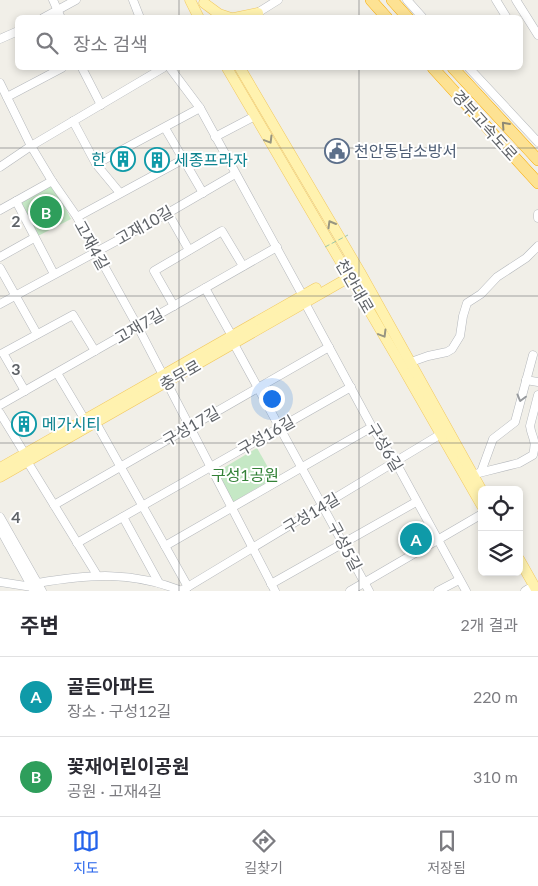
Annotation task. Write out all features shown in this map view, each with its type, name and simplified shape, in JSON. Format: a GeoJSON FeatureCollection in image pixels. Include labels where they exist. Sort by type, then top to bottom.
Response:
{"type":"FeatureCollection","features":[{"type":"Feature","properties":{"kind":"highway"},"geometry":{"type":"LineString","coordinates":[[371,0],[384,15]]}},
{"type":"Feature","properties":{"kind":"highway"},"geometry":{"type":"LineString","coordinates":[[392,0],[405,15]]}},
{"type":"Feature","properties":{"kind":"highway","name":"경부고속도로"},"geometry":{"type":"LineString","coordinates":[[435,70],[538,183]]}},
{"type":"Feature","properties":{"kind":"highway","name":"경부고속도로"},"geometry":{"type":"LineString","coordinates":[[455,70],[538,160]]}},
{"type":"Feature","properties":{"kind":"main road"},"geometry":{"type":"LineString","coordinates":[[190,0],[198,15]]}},
{"type":"Feature","properties":{"kind":"main road"},"geometry":{"type":"LineString","coordinates":[[203,1],[210,15]]}},
{"type":"Feature","properties":{"kind":"main road"},"geometry":{"type":"LineString","coordinates":[[203,1],[222,15]]}},
{"type":"Feature","properties":{"kind":"main road","name":"천안대로"},"geometry":{"type":"LineString","coordinates":[[228,70],[478,499]]}},
{"type":"Feature","properties":{"kind":"main road","name":"천안대로"},"geometry":{"type":"LineString","coordinates":[[242,70],[477,474],[481,486]]}},
{"type":"Feature","properties":{"kind":"main road","name":"충무로"},"geometry":{"type":"LineString","coordinates":[[0,468],[26,458],[96,423],[164,380],[358,269]]}},
{"type":"Feature","properties":{"kind":"main road","name":"충무로"},"geometry":{"type":"LineString","coordinates":[[0,478],[26,458],[85,420],[164,380]]}},
{"type":"Feature","properties":{"kind":"main road"},"geometry":{"type":"LineString","coordinates":[[523,571],[530,591]]}},
{"type":"Feature","properties":{"kind":"main road"},"geometry":{"type":"LineString","coordinates":[[521,576],[530,591]]}},
{"type":"Feature","properties":{"kind":"street"},"geometry":{"type":"LineString","coordinates":[[52,0],[59,14],[76,0]]}},
{"type":"Feature","properties":{"kind":"street"},"geometry":{"type":"LineString","coordinates":[[133,0],[139,15]]}},
{"type":"Feature","properties":{"kind":"street"},"geometry":{"type":"LineString","coordinates":[[255,15],[278,0]]}},
{"type":"Feature","properties":{"kind":"street"},"geometry":{"type":"LineString","coordinates":[[407,0],[420,15]]}},
{"type":"Feature","properties":{"kind":"street"},"geometry":{"type":"LineString","coordinates":[[496,0],[505,15]]}},
{"type":"Feature","properties":{"kind":"street"},"geometry":{"type":"LineString","coordinates":[[516,0],[538,35]]}},
{"type":"Feature","properties":{"kind":"street"},"geometry":{"type":"LineString","coordinates":[[0,40],[15,32]]}},
{"type":"Feature","properties":{"kind":"street"},"geometry":{"type":"LineString","coordinates":[[7,97],[58,70]]}},
{"type":"Feature","properties":{"kind":"street"},"geometry":{"type":"LineString","coordinates":[[83,70],[101,105]]}},
{"type":"Feature","properties":{"kind":"street"},"geometry":{"type":"LineString","coordinates":[[0,167],[31,146],[160,70]]}},
{"type":"Feature","properties":{"kind":"street","name":"구성6길"},"geometry":{"type":"LineString","coordinates":[[172,70],[200,108],[277,247],[372,426],[395,461],[466,591]]}},
{"type":"Feature","properties":{"kind":"street"},"geometry":{"type":"LineString","coordinates":[[471,70],[538,142]]}},
{"type":"Feature","properties":{"kind":"street","name":"고재4길"},"geometry":{"type":"LineString","coordinates":[[0,83],[31,146],[77,217],[138,327],[273,587]]}},
{"type":"Feature","properties":{"kind":"street"},"geometry":{"type":"LineString","coordinates":[[96,164],[200,108]]}},
{"type":"Feature","properties":{"kind":"street"},"geometry":{"type":"LineString","coordinates":[[216,137],[255,116]]}},
{"type":"Feature","properties":{"kind":"street"},"geometry":{"type":"LineString","coordinates":[[74,121],[96,164],[120,193]]}},
{"type":"Feature","properties":{"kind":"street"},"geometry":{"type":"LineString","coordinates":[[165,128],[203,193]]}},
{"type":"Feature","properties":{"kind":"street"},"geometry":{"type":"LineString","coordinates":[[77,217],[182,160]]}},
{"type":"Feature","properties":{"kind":"street","name":"고재10길"},"geometry":{"type":"LineString","coordinates":[[0,304],[168,213],[235,174]]}},
{"type":"Feature","properties":{"kind":"street"},"geometry":{"type":"LineString","coordinates":[[0,210],[52,181]]}},
{"type":"Feature","properties":{"kind":"street"},"geometry":{"type":"LineString","coordinates":[[16,201],[54,274]]}},
{"type":"Feature","properties":{"kind":"street"},"geometry":{"type":"LineString","coordinates":[[168,213],[189,250]]}},
{"type":"Feature","properties":{"kind":"street"},"geometry":{"type":"LineString","coordinates":[[174,306],[154,271],[189,250],[222,231],[243,266]]}},
{"type":"Feature","properties":{"kind":"street"},"geometry":{"type":"LineString","coordinates":[[0,257],[34,238]]}},
{"type":"Feature","properties":{"kind":"street"},"geometry":{"type":"LineString","coordinates":[[411,362],[452,349],[460,336],[462,316],[467,304],[481,294],[497,276],[526,258],[538,246]]}},
{"type":"Feature","properties":{"kind":"street","name":"고재7길"},"geometry":{"type":"LineString","coordinates":[[0,405],[277,247]]}},
{"type":"Feature","properties":{"kind":"street"},"geometry":{"type":"LineString","coordinates":[[0,268],[37,334]]}},
{"type":"Feature","properties":{"kind":"street"},"geometry":{"type":"LineString","coordinates":[[205,288],[233,340]]}},
{"type":"Feature","properties":{"kind":"street"},"geometry":{"type":"LineString","coordinates":[[25,391],[3,353],[73,315],[95,351]]}},
{"type":"Feature","properties":{"kind":"street","name":"구성5길"},"geometry":{"type":"LineString","coordinates":[[233,340],[368,591]]}},
{"type":"Feature","properties":{"kind":"street","name":"구성17길"},"geometry":{"type":"LineString","coordinates":[[54,505],[329,347]]}},
{"type":"Feature","properties":{"kind":"street"},"geometry":{"type":"LineString","coordinates":[[477,474],[493,439],[515,422],[533,355]]}},
{"type":"Feature","properties":{"kind":"street"},"geometry":{"type":"LineString","coordinates":[[57,373],[85,420]]}},
{"type":"Feature","properties":{"kind":"street"},"geometry":{"type":"LineString","coordinates":[[526,380],[538,382]]}},
{"type":"Feature","properties":{"kind":"street","name":"구성16길"},"geometry":{"type":"LineString","coordinates":[[77,543],[351,387]]}},
{"type":"Feature","properties":{"kind":"street"},"geometry":{"type":"LineString","coordinates":[[477,474],[519,462],[533,455],[535,447],[534,435],[530,431],[530,426],[538,395]]}},
{"type":"Feature","properties":{"kind":"street"},"geometry":{"type":"LineString","coordinates":[[0,413],[97,576]]}},
{"type":"Feature","properties":{"kind":"street"},"geometry":{"type":"LineString","coordinates":[[96,423],[165,546],[183,589]]}},
{"type":"Feature","properties":{"kind":"street"},"geometry":{"type":"LineString","coordinates":[[165,546],[372,426]]}},
{"type":"Feature","properties":{"kind":"street","name":"구성14길"},"geometry":{"type":"LineString","coordinates":[[183,589],[441,434]]}},
{"type":"Feature","properties":{"kind":"street"},"geometry":{"type":"LineString","coordinates":[[273,587],[343,543],[416,502]]}},
{"type":"Feature","properties":{"kind":"street"},"geometry":{"type":"LineString","coordinates":[[350,591],[478,516]]}},
{"type":"Feature","properties":{"kind":"street"},"geometry":{"type":"LineString","coordinates":[[0,517],[37,588]]}},
{"type":"Feature","properties":{"kind":"street"},"geometry":{"type":"LineString","coordinates":[[123,517],[159,583]]}},
{"type":"Feature","properties":{"kind":"street"},"geometry":{"type":"LineString","coordinates":[[1,531],[37,588]]}},
{"type":"Feature","properties":{"kind":"street"},"geometry":{"type":"LineString","coordinates":[[0,582],[37,588],[68,578],[97,576],[127,577],[150,580],[183,589]]}},
{"type":"Feature","properties":{"kind":"street"},"geometry":{"type":"LineString","coordinates":[[438,591],[459,580]]}},
{"type":"Feature","properties":{"kind":"path"},"geometry":{"type":"LineString","coordinates":[[324,247],[348,235]]}},
{"type":"Feature","properties":{"kind":"green space"},"geometry":{"type":"Polygon","coordinates":[[[50,186],[55,187],[71,219],[36,237],[20,205],[21,202],[50,186]]]}},
{"type":"Feature","properties":{"kind":"green space","name":"구성1공원"},"geometry":{"type":"Polygon","coordinates":[[[257,448],[274,478],[233,502],[215,473],[257,448]]]}},
{"type":"Feature","properties":{"kind":"place","name":"천안동남소방서"},"geometry":{"type":"Point","coordinates":[337,151]}},
{"type":"Feature","properties":{"kind":"place","name":"한"},"geometry":{"type":"Point","coordinates":[123,159]}},
{"type":"Feature","properties":{"kind":"place","name":"세종프라자"},"geometry":{"type":"Point","coordinates":[157,160]}},
{"type":"Feature","properties":{"kind":"place","name":"꽃재어린이공원"},"geometry":{"type":"Point","coordinates":[46,212]}},
{"type":"Feature","properties":{"kind":"place","name":"메가시티"},"geometry":{"type":"Point","coordinates":[24,424]}},
{"type":"Feature","properties":{"kind":"place","name":"골든아파트"},"geometry":{"type":"Point","coordinates":[416,539]}}]}
